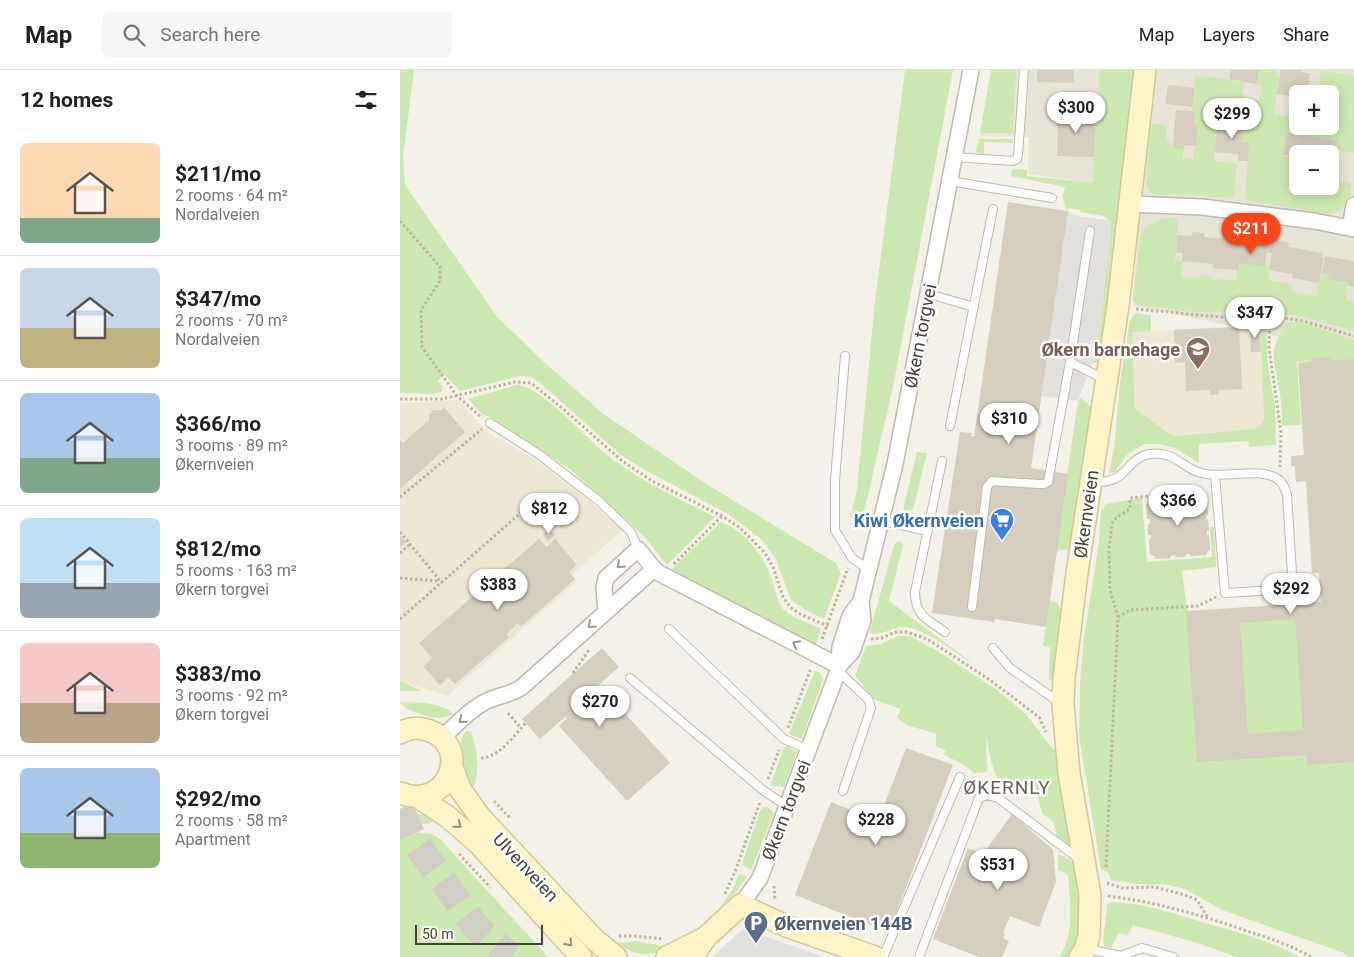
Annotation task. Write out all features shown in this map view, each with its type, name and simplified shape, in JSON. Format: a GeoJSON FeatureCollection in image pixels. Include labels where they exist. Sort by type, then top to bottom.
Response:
{"type":"FeatureCollection","features":[{"type":"Feature","properties":{"kind":"street","name":"Økern torgvei"},"geometry":{"type":"LineString","coordinates":[[692,957],[706,937],[741,905],[760,878],[838,668],[852,652],[862,620],[861,601],[895,464],[971,70]]}},
{"type":"Feature","properties":{"kind":"street","name":"Økernveien"},"geometry":{"type":"LineString","coordinates":[[1082,953],[1088,936],[1090,907],[1068,773],[1063,704],[1067,650],[1090,483],[1118,306],[1145,70]]}},
{"type":"Feature","properties":{"kind":"street"},"geometry":{"type":"LineString","coordinates":[[1130,204],[1202,207],[1314,221],[1352,228],[1354,206]]}},
{"type":"Feature","properties":{"kind":"street"},"geometry":{"type":"LineString","coordinates":[[606,611],[604,588],[606,578],[638,550],[658,572],[816,654],[838,668]]}},
{"type":"Feature","properties":{"kind":"street"},"geometry":{"type":"LineString","coordinates":[[405,726],[424,728],[442,738],[482,704],[517,691],[606,611],[658,572]]}},
{"type":"Feature","properties":{"kind":"street","name":"Ulvenveien"},"geometry":{"type":"LineString","coordinates":[[442,738],[448,747],[452,767],[460,790],[480,817],[589,935],[617,947]]}},
{"type":"Feature","properties":{"kind":"street"},"geometry":{"type":"LineString","coordinates":[[407,797],[428,796],[436,791],[444,785],[452,767]]}},
{"type":"Feature","properties":{"kind":"street","name":"Ulvenveien"},"geometry":{"type":"LineString","coordinates":[[407,797],[448,817],[479,844],[581,957]]}},
{"type":"Feature","properties":{"kind":"street"},"geometry":{"type":"LineString","coordinates":[[741,905],[849,953],[875,957]]}},
{"type":"Feature","properties":{"kind":"street","name":"Økern torgvei"},"geometry":{"type":"LineString","coordinates":[[669,949],[706,937]]}},
{"type":"Feature","properties":{"kind":"lane"},"geometry":{"type":"LineString","coordinates":[[954,157],[1013,161],[1017,159],[1024,70]]}},
{"type":"Feature","properties":{"kind":"lane"},"geometry":{"type":"LineString","coordinates":[[950,181],[1052,198]]}},
{"type":"Feature","properties":{"kind":"lane"},"geometry":{"type":"LineString","coordinates":[[950,426],[993,209]]}},
{"type":"Feature","properties":{"kind":"lane"},"geometry":{"type":"LineString","coordinates":[[972,606],[988,487],[992,481],[1039,484],[1048,482],[1070,362],[1090,231]]}},
{"type":"Feature","properties":{"kind":"lane"},"geometry":{"type":"LineString","coordinates":[[929,294],[974,307]]}},
{"type":"Feature","properties":{"kind":"lane"},"geometry":{"type":"LineString","coordinates":[[845,356],[835,480],[835,530],[852,558],[869,570]]}},
{"type":"Feature","properties":{"kind":"lane"},"geometry":{"type":"LineString","coordinates":[[1070,362],[1106,380]]}},
{"type":"Feature","properties":{"kind":"lane"},"geometry":{"type":"LineString","coordinates":[[490,423],[540,455],[599,501],[631,532],[638,550]]}},
{"type":"Feature","properties":{"kind":"lane"},"geometry":{"type":"LineString","coordinates":[[1090,483],[1110,481],[1119,476],[1134,460],[1150,454],[1162,453],[1173,456],[1192,469],[1215,476],[1262,474],[1280,479],[1287,495],[1293,589],[1225,593],[1215,476]]}},
{"type":"Feature","properties":{"kind":"lane"},"geometry":{"type":"LineString","coordinates":[[942,461],[914,592],[914,601],[916,609],[920,614],[945,632]]}},
{"type":"Feature","properties":{"kind":"lane"},"geometry":{"type":"LineString","coordinates":[[882,521],[928,531]]}},
{"type":"Feature","properties":{"kind":"lane"},"geometry":{"type":"LineString","coordinates":[[669,629],[784,739],[809,750]]}},
{"type":"Feature","properties":{"kind":"lane"},"geometry":{"type":"LineString","coordinates":[[994,648],[1010,668],[1063,704]]}},
{"type":"Feature","properties":{"kind":"lane"},"geometry":{"type":"LineString","coordinates":[[838,668],[868,699],[871,708],[843,791]]}},
{"type":"Feature","properties":{"kind":"lane"},"geometry":{"type":"LineString","coordinates":[[630,678],[764,791],[787,806]]}},
{"type":"Feature","properties":{"kind":"lane"},"geometry":{"type":"LineString","coordinates":[[883,957],[960,777]]}},
{"type":"Feature","properties":{"kind":"lane"},"geometry":{"type":"LineString","coordinates":[[919,957],[979,798],[988,795],[998,798],[1084,862]]}},
{"type":"Feature","properties":{"kind":"lane"},"geometry":{"type":"LineString","coordinates":[[1082,953],[1121,956],[1142,948],[1173,957]]}},
{"type":"Feature","properties":{"kind":"path"},"geometry":{"type":"LineString","coordinates":[[400,221],[440,267],[440,281],[421,310],[422,347],[457,396],[474,412],[490,423],[400,497]]}},
{"type":"Feature","properties":{"kind":"path"},"geometry":{"type":"LineString","coordinates":[[1118,306],[1220,317],[1270,316],[1303,322],[1354,336]]}},
{"type":"Feature","properties":{"kind":"path"},"geometry":{"type":"LineString","coordinates":[[1270,316],[1270,356],[1281,432],[1280,479]]}},
{"type":"Feature","properties":{"kind":"path"},"geometry":{"type":"LineString","coordinates":[[400,399],[442,399],[515,382],[531,383],[620,460],[652,481],[722,516],[739,527],[765,553],[773,567],[783,596],[790,607],[834,628]]}},
{"type":"Feature","properties":{"kind":"path"},"geometry":{"type":"LineString","coordinates":[[1105,872],[1118,616],[1110,590],[1109,550],[1112,523],[1130,509],[1130,498],[1216,490]]}},
{"type":"Feature","properties":{"kind":"path"},"geometry":{"type":"LineString","coordinates":[[400,620],[532,503]]}},
{"type":"Feature","properties":{"kind":"path"},"geometry":{"type":"LineString","coordinates":[[658,572],[722,516]]}},
{"type":"Feature","properties":{"kind":"path"},"geometry":{"type":"LineString","coordinates":[[400,532],[441,582]]}},
{"type":"Feature","properties":{"kind":"path"},"geometry":{"type":"LineString","coordinates":[[400,553],[410,544]]}},
{"type":"Feature","properties":{"kind":"path"},"geometry":{"type":"LineString","coordinates":[[720,900],[736,868],[852,558]]}},
{"type":"Feature","properties":{"kind":"path"},"geometry":{"type":"LineString","coordinates":[[400,578],[441,582]]}},
{"type":"Feature","properties":{"kind":"path"},"geometry":{"type":"LineString","coordinates":[[1118,616],[1130,610],[1198,606],[1225,593]]}},
{"type":"Feature","properties":{"kind":"path"},"geometry":{"type":"LineString","coordinates":[[865,638],[875,639],[896,632],[907,632],[927,639],[990,680],[1039,717],[1046,733],[1054,743],[1066,745]]}},
{"type":"Feature","properties":{"kind":"path"},"geometry":{"type":"LineString","coordinates":[[573,673],[589,649],[583,645]]}},
{"type":"Feature","properties":{"kind":"path"},"geometry":{"type":"LineString","coordinates":[[508,713],[521,728]]}},
{"type":"Feature","properties":{"kind":"path"},"geometry":{"type":"LineString","coordinates":[[481,758],[494,755],[526,723]]}},
{"type":"Feature","properties":{"kind":"path"},"geometry":{"type":"LineString","coordinates":[[494,801],[513,822]]}},
{"type":"Feature","properties":{"kind":"path"},"geometry":{"type":"LineString","coordinates":[[1106,882],[1122,888],[1155,887],[1185,895],[1197,900],[1208,918]]}},
{"type":"Feature","properties":{"kind":"path"},"geometry":{"type":"LineString","coordinates":[[1103,895],[1154,903],[1208,918],[1286,944],[1311,957]]}},
{"type":"Feature","properties":{"kind":"path"},"geometry":{"type":"LineString","coordinates":[[617,947],[652,937],[669,949]]}},
{"type":"Feature","properties":{"kind":"shaded area"},"geometry":{"type":"Polygon","coordinates":[[[992,70],[1354,70],[1354,353],[1134,305],[1132,301],[1142,190],[1028,174],[1029,137],[980,136],[992,70]]]}},
{"type":"Feature","properties":{"kind":"shaded area"},"geometry":{"type":"Polygon","coordinates":[[[1067,211],[1076,216],[1107,220],[1111,223],[1100,330],[1093,363],[1078,401],[1041,396],[1067,211]]]}},
{"type":"Feature","properties":{"kind":"shaded area","name":"Økern barnehage"},"geometry":{"type":"Polygon","coordinates":[[[1260,325],[1264,418],[1261,425],[1254,429],[1173,436],[1135,409],[1132,332],[1260,325]]]}},
{"type":"Feature","properties":{"kind":"shaded area"},"geometry":{"type":"Polygon","coordinates":[[[458,400],[488,432],[539,462],[584,496],[622,530],[572,575],[577,581],[447,696],[400,681],[400,403],[458,400]]]}},
{"type":"Feature","properties":{"kind":"shaded area","name":"Økernveien 144B"},"geometry":{"type":"Polygon","coordinates":[[[742,930],[747,930],[824,957],[712,957],[742,930]]]}},
{"type":"Feature","properties":{"kind":"green space"},"geometry":{"type":"Polygon","coordinates":[[[400,70],[414,70],[403,157],[405,185],[498,318],[602,413],[708,485],[836,563],[841,573],[824,619],[791,600],[775,557],[761,539],[728,514],[645,470],[621,455],[539,382],[530,377],[520,376],[460,391],[444,374],[438,381],[442,386],[442,392],[432,394],[400,393],[400,70]]]}},
{"type":"Feature","properties":{"kind":"green space"},"geometry":{"type":"Polygon","coordinates":[[[905,70],[953,70],[894,382],[863,517],[850,518],[857,489],[875,301],[905,70]]]}},
{"type":"Feature","properties":{"kind":"green space"},"geometry":{"type":"Polygon","coordinates":[[[991,70],[1016,70],[1013,133],[980,133],[991,70]]]}},
{"type":"Feature","properties":{"kind":"green space"},"geometry":{"type":"Polygon","coordinates":[[[1099,70],[1137,70],[1102,360],[1093,363],[1100,330],[1111,223],[1104,216],[1069,208],[1067,211],[1062,197],[1065,187],[1011,176],[1012,169],[1027,170],[1027,176],[1093,183],[1095,114],[1098,114],[1099,70]]]}},
{"type":"Feature","properties":{"kind":"green space"},"geometry":{"type":"Polygon","coordinates":[[[1258,70],[1276,70],[1275,76],[1279,78],[1274,114],[1289,117],[1289,135],[1339,135],[1339,85],[1319,85],[1321,70],[1354,76],[1354,153],[1339,150],[1337,143],[1287,135],[1283,156],[1289,157],[1289,195],[1339,195],[1339,182],[1352,184],[1346,205],[1339,211],[1328,214],[1245,200],[1249,143],[1241,142],[1243,112],[1252,113],[1256,100],[1259,100],[1262,86],[1255,84],[1258,70]]]}},
{"type":"Feature","properties":{"kind":"green space"},"geometry":{"type":"Polygon","coordinates":[[[1195,76],[1204,78],[1208,76],[1244,83],[1241,111],[1210,110],[1217,114],[1218,120],[1214,161],[1237,164],[1234,198],[1180,194],[1154,195],[1149,191],[1146,184],[1151,124],[1167,125],[1166,141],[1171,143],[1172,147],[1183,148],[1183,158],[1193,159],[1198,125],[1194,125],[1195,112],[1191,107],[1195,76]]]}},
{"type":"Feature","properties":{"kind":"green space"},"geometry":{"type":"Polygon","coordinates":[[[979,139],[1013,139],[1013,143],[984,142],[984,154],[976,152],[979,139]]]}},
{"type":"Feature","properties":{"kind":"green space"},"geometry":{"type":"Polygon","coordinates":[[[1170,218],[1178,218],[1175,260],[1182,261],[1181,277],[1200,278],[1201,274],[1209,275],[1209,278],[1214,281],[1218,281],[1218,279],[1236,280],[1238,263],[1265,264],[1269,265],[1269,280],[1292,285],[1291,292],[1316,297],[1322,273],[1329,274],[1329,278],[1348,282],[1346,300],[1354,302],[1354,331],[1305,317],[1266,311],[1192,312],[1139,305],[1133,301],[1133,298],[1141,234],[1149,225],[1170,218]]]}},
{"type":"Feature","properties":{"kind":"green space"},"geometry":{"type":"Polygon","coordinates":[[[1135,313],[1151,315],[1151,331],[1132,332],[1135,409],[1173,436],[1254,429],[1261,425],[1264,418],[1260,325],[1266,331],[1268,367],[1275,405],[1276,445],[1249,447],[1248,441],[1199,444],[1199,463],[1175,448],[1159,444],[1144,444],[1127,455],[1115,472],[1109,473],[1114,449],[1120,383],[1130,320],[1135,313]]]}},
{"type":"Feature","properties":{"kind":"green space"},"geometry":{"type":"Polygon","coordinates":[[[1287,322],[1304,323],[1354,340],[1354,359],[1297,362],[1301,425],[1282,426],[1281,403],[1274,366],[1274,350],[1280,332],[1287,322]]]}},
{"type":"Feature","properties":{"kind":"green space"},"geometry":{"type":"Polygon","coordinates":[[[517,385],[528,388],[542,397],[605,453],[636,476],[715,517],[667,565],[643,535],[571,470],[492,418],[482,414],[468,399],[517,385]]]}},
{"type":"Feature","properties":{"kind":"green space"},"geometry":{"type":"Polygon","coordinates":[[[1081,398],[1091,407],[1093,416],[1073,546],[1056,551],[1078,401],[1081,398]]]}},
{"type":"Feature","properties":{"kind":"green space"},"geometry":{"type":"Polygon","coordinates":[[[917,452],[927,453],[914,506],[911,510],[904,510],[904,506],[917,452]]]}},
{"type":"Feature","properties":{"kind":"green space"},"geometry":{"type":"Polygon","coordinates":[[[1142,498],[1147,562],[1212,557],[1210,527],[1214,527],[1216,567],[1182,571],[1188,618],[1354,610],[1354,957],[1347,957],[1344,953],[1222,910],[1185,889],[1164,884],[1137,884],[1111,880],[1108,873],[1101,869],[1079,736],[1080,682],[1084,638],[1099,542],[1101,512],[1106,504],[1142,498]]]}},
{"type":"Feature","properties":{"kind":"green space"},"geometry":{"type":"Polygon","coordinates":[[[721,522],[738,531],[759,554],[772,580],[783,609],[796,618],[821,629],[815,646],[673,574],[672,569],[721,522]]]}},
{"type":"Feature","properties":{"kind":"green space"},"geometry":{"type":"Polygon","coordinates":[[[897,542],[903,545],[889,601],[974,664],[932,637],[914,629],[902,627],[876,634],[872,634],[870,631],[894,545],[897,542]]]}},
{"type":"Feature","properties":{"kind":"green space"},"geometry":{"type":"Polygon","coordinates":[[[1049,601],[1057,602],[1061,612],[1057,676],[1049,681],[1050,647],[1043,646],[1049,601]]]}},
{"type":"Feature","properties":{"kind":"green space"},"geometry":{"type":"Polygon","coordinates":[[[898,636],[910,636],[939,652],[997,690],[1026,714],[1051,747],[1061,755],[1073,847],[1071,848],[1057,840],[1054,822],[1042,813],[1036,789],[1008,794],[995,773],[986,734],[987,772],[974,773],[963,764],[943,754],[946,751],[936,746],[936,734],[907,725],[897,718],[901,709],[875,700],[855,676],[866,646],[881,644],[898,636]]]}},
{"type":"Feature","properties":{"kind":"green space"},"geometry":{"type":"Polygon","coordinates":[[[815,671],[820,673],[823,679],[802,739],[789,734],[815,671]]]}},
{"type":"Feature","properties":{"kind":"green space"},"geometry":{"type":"Polygon","coordinates":[[[400,681],[422,691],[400,691],[400,681]]]}},
{"type":"Feature","properties":{"kind":"green space"},"geometry":{"type":"Polygon","coordinates":[[[401,702],[435,705],[447,709],[452,715],[439,718],[425,716],[406,708],[400,704],[401,702]]]}},
{"type":"Feature","properties":{"kind":"green space"},"geometry":{"type":"Polygon","coordinates":[[[466,731],[471,732],[475,745],[477,773],[474,786],[472,786],[469,780],[461,758],[460,744],[466,731]]]}},
{"type":"Feature","properties":{"kind":"green space"},"geometry":{"type":"Polygon","coordinates":[[[787,746],[797,752],[784,787],[770,786],[784,748],[787,746]]]}},
{"type":"Feature","properties":{"kind":"green space"},"geometry":{"type":"Polygon","coordinates":[[[763,807],[767,807],[774,813],[751,870],[742,865],[763,807]]]}},
{"type":"Feature","properties":{"kind":"green space"},"geometry":{"type":"Polygon","coordinates":[[[411,813],[425,815],[436,821],[423,824],[400,823],[400,815],[411,813]]]}},
{"type":"Feature","properties":{"kind":"green space"},"geometry":{"type":"Polygon","coordinates":[[[400,831],[432,834],[440,839],[548,957],[400,957],[400,831]]]}},
{"type":"Feature","properties":{"kind":"green space"},"geometry":{"type":"Polygon","coordinates":[[[1058,854],[1072,862],[1076,868],[1081,888],[1079,932],[1068,957],[1059,957],[1067,939],[1070,907],[1068,875],[1058,870],[1058,854]]]}},
{"type":"Feature","properties":{"kind":"green space"},"geometry":{"type":"Polygon","coordinates":[[[739,874],[747,876],[726,906],[709,922],[733,889],[739,874]]]}},
{"type":"Feature","properties":{"kind":"green space"},"geometry":{"type":"Polygon","coordinates":[[[1111,902],[1157,909],[1226,929],[1265,941],[1300,957],[1236,957],[1201,944],[1133,925],[1127,935],[1119,933],[1111,948],[1104,946],[1107,905],[1111,902]]]}},
{"type":"Feature","properties":{"kind":"green space"},"geometry":{"type":"Polygon","coordinates":[[[637,941],[668,947],[655,953],[643,954],[619,944],[637,941]]]}},
{"type":"Feature","properties":{"kind":"building"},"geometry":{"type":"Polygon","coordinates":[[[1037,70],[1074,70],[1074,83],[1037,82],[1037,70]]]}},
{"type":"Feature","properties":{"kind":"building"},"geometry":{"type":"Polygon","coordinates":[[[1231,70],[1259,70],[1256,84],[1229,79],[1231,70]]]}},
{"type":"Feature","properties":{"kind":"building"},"geometry":{"type":"Polygon","coordinates":[[[1281,70],[1301,70],[1301,72],[1310,74],[1308,85],[1289,85],[1289,96],[1277,94],[1281,70]]]}},
{"type":"Feature","properties":{"kind":"building"},"geometry":{"type":"Polygon","coordinates":[[[1168,85],[1194,88],[1192,107],[1166,104],[1168,85]]]}},
{"type":"Feature","properties":{"kind":"building"},"geometry":{"type":"Polygon","coordinates":[[[1176,110],[1195,111],[1194,125],[1198,125],[1196,146],[1184,145],[1184,149],[1173,148],[1176,110]]]}},
{"type":"Feature","properties":{"kind":"building"},"geometry":{"type":"Polygon","coordinates":[[[1058,111],[1096,112],[1094,157],[1057,156],[1058,111]]]}},
{"type":"Feature","properties":{"kind":"building"},"geometry":{"type":"Polygon","coordinates":[[[1218,120],[1244,123],[1242,142],[1249,143],[1248,161],[1238,161],[1239,154],[1215,152],[1218,120]]]}},
{"type":"Feature","properties":{"kind":"building"},"geometry":{"type":"Polygon","coordinates":[[[1287,133],[1289,135],[1337,141],[1336,145],[1289,145],[1289,156],[1283,155],[1287,133]]]}},
{"type":"Feature","properties":{"kind":"building"},"geometry":{"type":"Polygon","coordinates":[[[1008,202],[1068,211],[1031,468],[1068,474],[1046,627],[995,619],[995,622],[932,613],[960,432],[972,433],[971,436],[974,437],[1008,202]]]}},
{"type":"Feature","properties":{"kind":"building"},"geometry":{"type":"Polygon","coordinates":[[[1192,232],[1205,233],[1204,237],[1275,245],[1276,240],[1289,243],[1288,247],[1323,253],[1322,257],[1324,257],[1319,283],[1292,278],[1293,274],[1269,270],[1272,253],[1267,252],[1265,266],[1239,263],[1238,270],[1213,268],[1213,264],[1182,261],[1183,253],[1176,252],[1177,235],[1192,236],[1192,232]]]}},
{"type":"Feature","properties":{"kind":"building"},"geometry":{"type":"Polygon","coordinates":[[[1325,256],[1354,261],[1354,287],[1348,286],[1348,282],[1328,279],[1329,274],[1322,273],[1325,256]]]}},
{"type":"Feature","properties":{"kind":"building"},"geometry":{"type":"Polygon","coordinates":[[[1250,326],[1259,326],[1261,352],[1251,352],[1250,326]]]}},
{"type":"Feature","properties":{"kind":"building"},"geometry":{"type":"Polygon","coordinates":[[[1239,327],[1242,389],[1219,390],[1219,394],[1210,395],[1210,390],[1186,391],[1185,362],[1175,363],[1174,330],[1239,327]]]}},
{"type":"Feature","properties":{"kind":"building"},"geometry":{"type":"Polygon","coordinates":[[[1331,357],[1331,360],[1354,359],[1354,762],[1307,765],[1306,755],[1197,762],[1186,611],[1280,605],[1280,598],[1295,597],[1295,604],[1321,602],[1319,573],[1312,573],[1306,481],[1296,482],[1295,466],[1291,466],[1291,456],[1304,455],[1298,363],[1313,361],[1313,358],[1331,357]],[[1295,619],[1240,623],[1248,734],[1303,730],[1295,619]]]}},
{"type":"Feature","properties":{"kind":"building"},"geometry":{"type":"Polygon","coordinates":[[[444,407],[465,432],[400,489],[400,440],[403,443],[429,420],[429,415],[433,410],[441,410],[444,407]]]}},
{"type":"Feature","properties":{"kind":"building"},"geometry":{"type":"Polygon","coordinates":[[[1202,495],[1202,498],[1207,500],[1208,515],[1206,520],[1208,519],[1209,531],[1207,531],[1207,535],[1209,535],[1210,550],[1206,555],[1190,556],[1190,554],[1185,555],[1186,557],[1175,557],[1175,555],[1170,556],[1170,558],[1155,559],[1155,556],[1150,555],[1149,539],[1151,539],[1151,535],[1148,535],[1148,524],[1150,524],[1150,519],[1147,519],[1146,504],[1149,503],[1151,498],[1166,497],[1167,500],[1171,500],[1171,497],[1182,496],[1182,499],[1186,498],[1186,496],[1202,495]]]}},
{"type":"Feature","properties":{"kind":"building"},"geometry":{"type":"Polygon","coordinates":[[[549,529],[555,535],[548,541],[543,535],[549,529]]]}},
{"type":"Feature","properties":{"kind":"building"},"geometry":{"type":"Polygon","coordinates":[[[400,536],[406,542],[400,547],[400,536]]]}},
{"type":"Feature","properties":{"kind":"building"},"geometry":{"type":"Polygon","coordinates":[[[539,539],[547,547],[555,539],[577,565],[569,572],[575,579],[521,627],[518,623],[506,634],[509,637],[455,684],[448,677],[440,685],[423,666],[432,658],[419,643],[473,596],[477,600],[489,590],[485,586],[539,539]]]}},
{"type":"Feature","properties":{"kind":"building"},"geometry":{"type":"Polygon","coordinates":[[[602,648],[619,667],[592,691],[595,694],[602,688],[670,763],[627,801],[559,726],[567,718],[565,717],[540,739],[522,719],[602,648]]]}},
{"type":"Feature","properties":{"kind":"building"},"geometry":{"type":"Polygon","coordinates":[[[906,748],[953,765],[889,932],[795,895],[831,802],[878,821],[906,748]]]}},
{"type":"Feature","properties":{"kind":"building"},"geometry":{"type":"Polygon","coordinates":[[[1012,814],[1053,850],[1056,882],[1039,927],[1010,916],[1003,933],[1005,934],[1003,938],[1009,941],[1002,957],[979,957],[933,939],[968,848],[983,854],[1012,814]]]}},
{"type":"Feature","properties":{"kind":"tunnel"},"geometry":{"type":"LineString","coordinates":[[400,809],[413,839],[476,927],[511,957]]}},
{"type":"Feature","properties":{"kind":"place","name":"Økern barnehage"},"geometry":{"type":"Point","coordinates":[1198,370]}},
{"type":"Feature","properties":{"kind":"place","name":"Kiwi Økernveien"},"geometry":{"type":"Point","coordinates":[1002,541]}},
{"type":"Feature","properties":{"kind":"place","name":"Økernveien 144B"},"geometry":{"type":"Point","coordinates":[756,944]}},
{"type":"Feature","properties":{"kind":"district","name":"ØKERNLY"},"geometry":{"type":"Point","coordinates":[1007,787]}}]}
